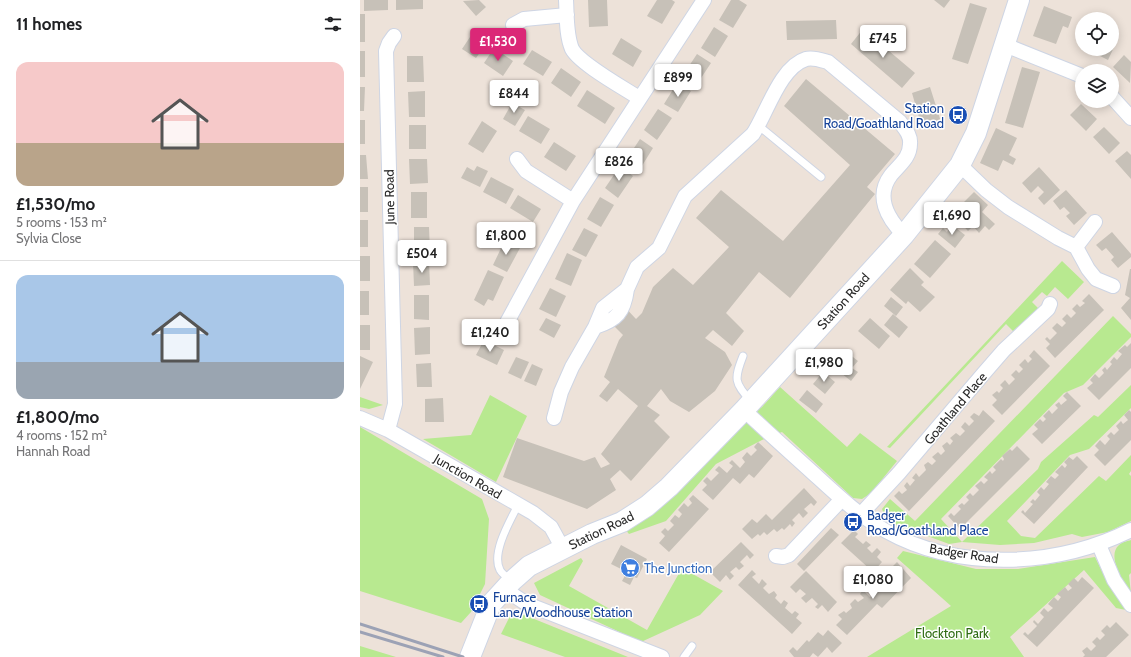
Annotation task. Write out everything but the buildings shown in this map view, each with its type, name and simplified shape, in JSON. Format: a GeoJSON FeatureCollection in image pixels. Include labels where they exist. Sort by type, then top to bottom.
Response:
{"type":"FeatureCollection","features":[{"type":"Feature","properties":{"kind":"main road","name":"Station Road"},"geometry":{"type":"LineString","coordinates":[[502,591],[532,564],[622,522],[647,506],[670,487],[747,406],[904,235],[960,165],[976,133],[1019,0]]}},
{"type":"Feature","properties":{"kind":"main road"},"geometry":{"type":"LineString","coordinates":[[470,657],[502,591]]}},
{"type":"Feature","properties":{"kind":"street"},"geometry":{"type":"LineString","coordinates":[[566,0],[570,44],[576,55],[585,63],[639,98]]}},
{"type":"Feature","properties":{"kind":"street"},"geometry":{"type":"LineString","coordinates":[[505,326],[573,201],[704,0]]}},
{"type":"Feature","properties":{"kind":"street"},"geometry":{"type":"LineString","coordinates":[[513,25],[524,19],[567,15]]}},
{"type":"Feature","properties":{"kind":"street","name":"June Road"},"geometry":{"type":"LineString","coordinates":[[388,430],[395,404],[386,50],[394,36]]}},
{"type":"Feature","properties":{"kind":"street"},"geometry":{"type":"LineString","coordinates":[[1005,45],[1075,73]]}},
{"type":"Feature","properties":{"kind":"street"},"geometry":{"type":"LineString","coordinates":[[554,418],[561,392],[572,367],[595,327],[602,308],[627,289],[637,267],[659,248],[666,238],[677,210],[685,196],[741,147],[753,134],[759,126],[773,95],[797,64],[807,59],[817,58],[828,62],[895,117],[908,132],[911,142],[909,152],[891,175],[883,194],[885,210],[889,218],[904,235]]}},
{"type":"Feature","properties":{"kind":"street"},"geometry":{"type":"LineString","coordinates":[[1119,105],[1131,118]]}},
{"type":"Feature","properties":{"kind":"street"},"geometry":{"type":"LineString","coordinates":[[518,159],[526,171],[573,201]]}},
{"type":"Feature","properties":{"kind":"street"},"geometry":{"type":"LineString","coordinates":[[960,165],[986,190],[1008,207],[1058,238],[1076,247],[1088,269],[1096,279],[1113,286]]}},
{"type":"Feature","properties":{"kind":"street"},"geometry":{"type":"LineString","coordinates":[[1076,247],[1095,222]]}},
{"type":"Feature","properties":{"kind":"street","name":"Goathland Place"},"geometry":{"type":"LineString","coordinates":[[861,514],[899,473],[1004,350],[1048,309],[1050,304]]}},
{"type":"Feature","properties":{"kind":"street","name":"Badger Road"},"geometry":{"type":"LineString","coordinates":[[747,406],[842,499],[885,530],[908,542],[953,554],[988,559],[1018,560],[1043,558],[1073,552],[1099,545],[1131,530]]}},
{"type":"Feature","properties":{"kind":"street","name":"Junction Road"},"geometry":{"type":"LineString","coordinates":[[360,418],[388,430],[533,513],[551,527],[563,549]]}},
{"type":"Feature","properties":{"kind":"street"},"geometry":{"type":"LineString","coordinates":[[776,556],[783,557],[789,555],[842,499]]}},
{"type":"Feature","properties":{"kind":"street"},"geometry":{"type":"LineString","coordinates":[[1099,545],[1114,580],[1131,605]]}},
{"type":"Feature","properties":{"kind":"street"},"geometry":{"type":"LineString","coordinates":[[502,591],[527,604],[662,657]]}},
{"type":"Feature","properties":{"kind":"lane"},"geometry":{"type":"LineString","coordinates":[[759,126],[821,177]]}},
{"type":"Feature","properties":{"kind":"lane"},"geometry":{"type":"LineString","coordinates":[[743,356],[736,374],[737,383],[747,406]]}},
{"type":"Feature","properties":{"kind":"lane"},"geometry":{"type":"LineString","coordinates":[[502,591],[498,561],[503,535],[518,505]]}},
{"type":"Feature","properties":{"kind":"lane"},"geometry":{"type":"LineString","coordinates":[[684,657],[692,646]]}},
{"type":"Feature","properties":{"kind":"green space"},"geometry":{"type":"Polygon","coordinates":[[[1062,261],[1084,282],[1068,299],[1055,287],[1047,296],[1042,292],[1032,302],[1039,309],[1016,334],[1006,324],[890,448],[887,447],[1062,261]]]}},
{"type":"Feature","properties":{"kind":"green space"},"geometry":{"type":"Polygon","coordinates":[[[1113,316],[1131,334],[1131,337],[1083,385],[1064,393],[941,519],[962,542],[949,544],[887,521],[882,509],[890,499],[915,521],[1113,316]]]}},
{"type":"Feature","properties":{"kind":"green space"},"geometry":{"type":"Polygon","coordinates":[[[1131,385],[1131,408],[1089,449],[1070,455],[1007,521],[1021,536],[1035,538],[1099,476],[1106,481],[1131,455],[1131,471],[1129,474],[1131,476],[1131,521],[1108,532],[1082,537],[1072,534],[1034,543],[1000,545],[962,542],[1038,469],[1041,462],[1094,415],[1098,417],[1131,385]]]}},
{"type":"Feature","properties":{"kind":"green space"},"geometry":{"type":"Polygon","coordinates":[[[780,387],[847,447],[860,433],[897,461],[871,493],[862,499],[853,498],[782,432],[762,440],[716,464],[666,521],[629,534],[624,528],[749,415],[762,407],[780,387]]]}},
{"type":"Feature","properties":{"kind":"green space"},"geometry":{"type":"Polygon","coordinates":[[[490,395],[527,416],[496,482],[423,439],[471,435],[490,395]]]}},
{"type":"Feature","properties":{"kind":"green space"},"geometry":{"type":"Polygon","coordinates":[[[360,397],[383,405],[369,409],[360,407],[360,397]]]}},
{"type":"Feature","properties":{"kind":"green space"},"geometry":{"type":"Polygon","coordinates":[[[360,427],[482,499],[489,519],[485,584],[471,612],[461,623],[360,591],[360,427]]]}},
{"type":"Feature","properties":{"kind":"green space"},"geometry":{"type":"Polygon","coordinates":[[[1131,540],[1131,573],[1129,575],[1131,594],[1118,570],[1114,556],[1115,550],[1119,545],[1123,542],[1131,540]]]}},
{"type":"Feature","properties":{"kind":"green space","name":"Flockton Park"},"geometry":{"type":"Polygon","coordinates":[[[903,551],[976,569],[1018,569],[1095,557],[1109,585],[1126,610],[1116,608],[1084,570],[1010,637],[1024,657],[867,657],[951,606],[897,558],[903,551]]]}},
{"type":"Feature","properties":{"kind":"green space"},"geometry":{"type":"Polygon","coordinates":[[[581,558],[583,561],[569,586],[647,630],[682,568],[723,591],[700,615],[641,642],[540,595],[534,583],[581,558]]]}},
{"type":"Feature","properties":{"kind":"green space"},"geometry":{"type":"Polygon","coordinates":[[[512,612],[517,612],[628,657],[565,657],[501,634],[512,612]]]}},
{"type":"Feature","properties":{"kind":"green space"},"geometry":{"type":"Polygon","coordinates":[[[360,646],[396,657],[360,657],[360,646]]]}},
{"type":"Feature","properties":{"kind":"railway"},"geometry":{"type":"LineString","coordinates":[[360,624],[463,657]]}},
{"type":"Feature","properties":{"kind":"railway"},"geometry":{"type":"LineString","coordinates":[[360,632],[443,657]]}},
{"type":"Feature","properties":{"kind":"place","name":"Station Road/Goathland Road"},"geometry":{"type":"Point","coordinates":[958,115]}},
{"type":"Feature","properties":{"kind":"place","name":"Badger Road/Goathland Place"},"geometry":{"type":"Point","coordinates":[853,522]}},
{"type":"Feature","properties":{"kind":"place","name":"The Junction"},"geometry":{"type":"Point","coordinates":[630,568]}},
{"type":"Feature","properties":{"kind":"place","name":"Furnace Lane/Woodhouse Station"},"geometry":{"type":"Point","coordinates":[479,604]}}]}
